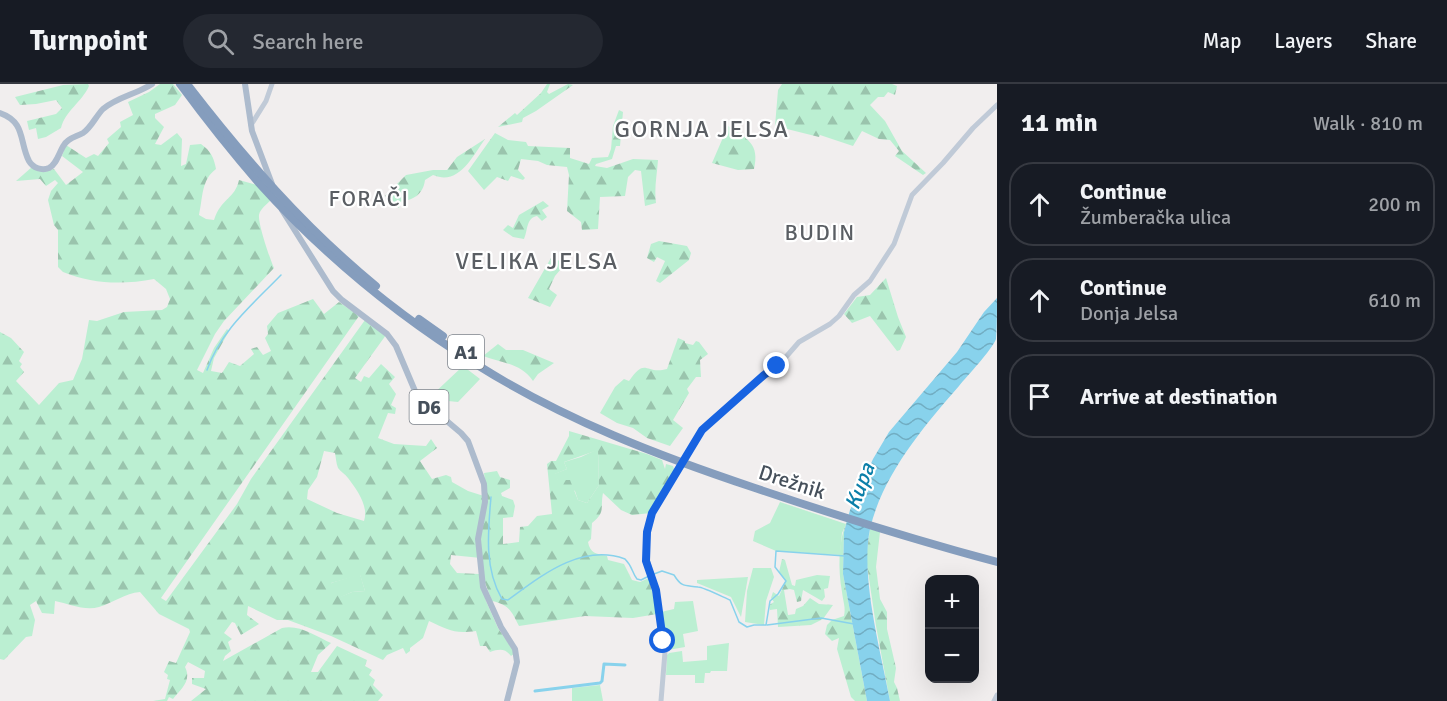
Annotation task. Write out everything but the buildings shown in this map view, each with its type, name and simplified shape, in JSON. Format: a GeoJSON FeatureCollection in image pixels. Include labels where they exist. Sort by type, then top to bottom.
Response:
{"type":"FeatureCollection","features":[{"type":"Feature","properties":{"kind":"highway","name":"A1"},"geometry":{"type":"LineString","coordinates":[[180,84],[262,181],[320,241],[399,311],[481,368],[556,410],[648,447]]}},
{"type":"Feature","properties":{"kind":"highway","name":"A1"},"geometry":{"type":"LineString","coordinates":[[187,84],[262,181]]}},
{"type":"Feature","properties":{"kind":"highway","name":"Drežnik"},"geometry":{"type":"LineString","coordinates":[[648,447],[829,507],[997,557]]}},
{"type":"Feature","properties":{"kind":"highway","name":"Drežnik"},"geometry":{"type":"LineString","coordinates":[[648,447],[831,513],[997,562]]}},
{"type":"Feature","properties":{"kind":"main road"},"geometry":{"type":"LineString","coordinates":[[0,113],[7,115],[14,122],[21,132],[28,159],[33,166],[42,170],[50,168],[65,143],[84,133],[109,104],[152,84]]}},
{"type":"Feature","properties":{"kind":"main road","name":"D6"},"geometry":{"type":"LineString","coordinates":[[245,84],[255,142],[284,214],[329,285],[342,300],[387,334],[396,346],[415,391],[422,400],[468,441],[484,484],[485,502],[478,539],[483,588],[501,627],[515,649],[517,662],[507,701]]}},
{"type":"Feature","properties":{"kind":"main road"},"geometry":{"type":"LineString","coordinates":[[251,125],[266,101],[272,84]]}},
{"type":"Feature","properties":{"kind":"main road"},"geometry":{"type":"LineString","coordinates":[[661,701],[665,652],[656,590],[646,561],[647,532],[652,513],[702,430],[785,358],[799,342],[830,324],[839,316],[854,295],[870,281],[887,258],[899,233],[912,195],[997,105]]}},
{"type":"Feature","properties":{"kind":"main road"},"geometry":{"type":"LineString","coordinates":[[994,701],[997,695]]}},
{"type":"Feature","properties":{"kind":"green space"},"geometry":{"type":"Polygon","coordinates":[[[88,84],[86,92],[66,117],[61,128],[38,139],[36,128],[29,130],[27,121],[56,114],[62,108],[56,100],[20,105],[15,97],[63,85],[88,84]]]}},
{"type":"Feature","properties":{"kind":"green space"},"geometry":{"type":"Polygon","coordinates":[[[160,84],[173,84],[182,95],[175,105],[155,114],[155,118],[164,127],[155,144],[161,145],[177,133],[182,139],[181,166],[186,164],[190,145],[201,144],[213,158],[216,169],[205,184],[199,215],[214,220],[220,207],[234,191],[239,180],[257,185],[271,200],[261,211],[259,219],[274,268],[224,321],[197,370],[203,373],[214,348],[227,329],[229,331],[214,358],[211,371],[222,373],[229,362],[240,366],[254,354],[251,349],[257,347],[263,355],[271,351],[265,338],[268,334],[267,326],[278,313],[313,299],[324,314],[339,302],[359,316],[161,598],[166,601],[237,504],[251,479],[365,320],[386,335],[355,378],[361,382],[364,376],[369,378],[381,364],[395,377],[389,384],[396,394],[391,405],[396,408],[395,414],[388,413],[378,438],[394,444],[426,446],[431,439],[437,448],[420,461],[432,479],[446,475],[451,477],[452,482],[468,491],[487,497],[484,473],[497,471],[500,477],[510,480],[510,488],[501,493],[502,496],[513,500],[515,506],[513,517],[503,518],[503,544],[519,542],[520,527],[528,526],[537,516],[552,514],[547,464],[556,461],[569,436],[569,431],[647,454],[662,460],[665,469],[666,464],[673,466],[675,472],[651,513],[632,515],[621,510],[603,493],[601,513],[592,523],[591,539],[588,542],[590,549],[594,552],[607,556],[608,560],[624,564],[632,580],[640,582],[649,578],[657,614],[633,618],[585,616],[519,626],[509,609],[492,601],[484,580],[481,558],[451,555],[450,564],[457,573],[479,574],[486,601],[498,628],[515,653],[511,656],[504,650],[490,652],[486,646],[480,646],[476,631],[451,630],[429,621],[423,638],[410,648],[410,651],[406,654],[403,648],[387,655],[383,660],[331,636],[288,620],[277,620],[248,606],[247,615],[259,624],[241,635],[235,623],[232,622],[224,633],[232,639],[228,642],[231,651],[223,661],[282,628],[307,631],[331,643],[318,655],[311,672],[318,672],[337,646],[367,660],[365,666],[372,670],[369,675],[375,680],[373,685],[383,695],[378,701],[191,701],[206,689],[192,684],[192,678],[204,678],[205,671],[188,662],[185,667],[186,681],[173,699],[169,697],[167,701],[153,701],[165,699],[170,680],[164,672],[169,661],[176,663],[190,632],[189,629],[159,614],[140,592],[94,608],[83,608],[55,601],[54,614],[42,613],[36,601],[30,605],[35,620],[32,636],[26,637],[4,660],[0,659],[0,332],[11,338],[24,352],[19,361],[24,372],[16,381],[39,405],[59,383],[73,380],[82,359],[89,320],[97,321],[124,312],[162,310],[167,307],[170,299],[166,289],[154,279],[108,282],[85,279],[63,272],[58,267],[58,230],[54,225],[48,200],[51,191],[58,183],[55,180],[46,186],[40,179],[16,181],[32,167],[44,172],[54,169],[66,185],[83,172],[62,156],[66,145],[86,158],[94,154],[98,156],[109,143],[107,139],[121,127],[120,122],[133,115],[128,102],[160,84]],[[598,450],[564,462],[567,469],[555,474],[558,480],[570,480],[578,500],[587,503],[599,485],[598,450]],[[324,451],[317,477],[308,490],[307,499],[337,513],[364,521],[365,510],[361,498],[348,478],[338,468],[335,453],[324,451]],[[360,575],[331,583],[337,588],[340,597],[352,592],[365,591],[360,575]]]}},
{"type":"Feature","properties":{"kind":"green space"},"geometry":{"type":"Polygon","coordinates":[[[547,84],[550,84],[547,92],[549,94],[568,84],[573,85],[523,118],[522,122],[498,127],[515,113],[517,115],[541,93],[547,84]]]}},
{"type":"Feature","properties":{"kind":"green space"},"geometry":{"type":"Polygon","coordinates":[[[782,84],[892,84],[897,86],[895,95],[888,92],[884,97],[878,97],[870,105],[885,121],[902,151],[926,173],[923,175],[895,156],[899,151],[890,140],[879,139],[862,131],[853,146],[820,135],[819,137],[775,126],[778,90],[782,84]]]}},
{"type":"Feature","properties":{"kind":"green space"},"geometry":{"type":"Polygon","coordinates":[[[619,110],[623,112],[620,146],[616,146],[612,159],[595,166],[607,168],[633,159],[658,160],[656,203],[645,206],[641,171],[635,170],[628,177],[625,196],[600,197],[598,229],[582,230],[581,222],[567,211],[569,175],[567,167],[521,159],[518,170],[525,178],[523,180],[511,176],[508,181],[497,177],[484,190],[468,171],[495,133],[508,140],[526,142],[528,146],[570,148],[570,158],[589,164],[592,158],[608,157],[613,126],[619,110]]]}},
{"type":"Feature","properties":{"kind":"green space"},"geometry":{"type":"Polygon","coordinates":[[[728,126],[750,143],[755,153],[754,169],[738,170],[712,163],[728,126]]]}},
{"type":"Feature","properties":{"kind":"green space"},"geometry":{"type":"Polygon","coordinates":[[[485,139],[464,168],[450,177],[433,175],[425,180],[420,193],[409,200],[400,202],[399,208],[385,196],[406,175],[447,170],[457,157],[485,139]]]}},
{"type":"Feature","properties":{"kind":"green space"},"geometry":{"type":"Polygon","coordinates":[[[543,201],[549,206],[542,210],[547,217],[542,221],[537,216],[533,217],[524,239],[513,237],[503,230],[508,225],[513,228],[519,215],[543,201]]]}},
{"type":"Feature","properties":{"kind":"green space"},"geometry":{"type":"Polygon","coordinates":[[[659,241],[687,246],[691,253],[689,260],[660,283],[656,281],[665,261],[657,257],[654,262],[647,258],[651,244],[659,241]]]}},
{"type":"Feature","properties":{"kind":"green space"},"geometry":{"type":"Polygon","coordinates":[[[551,258],[566,263],[555,276],[549,289],[557,295],[550,307],[528,298],[551,258]]]}},
{"type":"Feature","properties":{"kind":"green space"},"geometry":{"type":"Polygon","coordinates":[[[886,278],[906,337],[900,350],[897,351],[870,316],[852,323],[844,314],[857,297],[870,295],[886,278]]]}},
{"type":"Feature","properties":{"kind":"green space"},"geometry":{"type":"Polygon","coordinates":[[[678,338],[693,345],[696,341],[699,342],[708,354],[700,360],[701,377],[696,377],[687,389],[689,393],[673,420],[683,428],[670,446],[647,438],[633,428],[617,423],[600,413],[615,387],[624,379],[629,381],[639,369],[667,369],[678,338]]]}},
{"type":"Feature","properties":{"kind":"green space"},"geometry":{"type":"Polygon","coordinates":[[[498,344],[506,350],[523,350],[554,363],[538,374],[533,381],[517,367],[483,356],[498,344]]]}},
{"type":"Feature","properties":{"kind":"green space"},"geometry":{"type":"Polygon","coordinates":[[[463,366],[480,379],[458,402],[448,401],[438,408],[429,398],[463,366]]]}},
{"type":"Feature","properties":{"kind":"green space"},"geometry":{"type":"Polygon","coordinates":[[[598,449],[599,485],[587,503],[578,500],[575,491],[558,481],[554,474],[567,469],[564,462],[598,449]]]}},
{"type":"Feature","properties":{"kind":"green space"},"geometry":{"type":"Polygon","coordinates":[[[780,502],[846,524],[842,533],[840,555],[776,551],[753,541],[755,531],[770,523],[780,502]]]}},
{"type":"Feature","properties":{"kind":"green space"},"geometry":{"type":"Polygon","coordinates":[[[847,520],[844,532],[843,574],[867,701],[855,701],[851,697],[837,649],[839,638],[832,641],[825,634],[827,625],[832,620],[844,616],[840,556],[842,537],[847,520]]]}},
{"type":"Feature","properties":{"kind":"green space"},"geometry":{"type":"Polygon","coordinates":[[[870,529],[880,532],[876,567],[880,599],[887,612],[887,629],[896,668],[894,682],[900,701],[890,701],[876,626],[866,558],[870,529]]]}},
{"type":"Feature","properties":{"kind":"green space"},"geometry":{"type":"Polygon","coordinates":[[[782,559],[785,560],[792,585],[795,586],[796,580],[817,575],[830,576],[822,601],[803,590],[801,601],[797,602],[794,590],[784,590],[788,615],[795,614],[796,609],[803,606],[810,598],[819,604],[833,605],[823,619],[811,625],[778,627],[777,609],[770,610],[769,605],[774,602],[771,598],[773,592],[779,596],[786,581],[779,572],[782,559]]]}},
{"type":"Feature","properties":{"kind":"green space"},"geometry":{"type":"Polygon","coordinates":[[[753,568],[771,568],[774,577],[766,601],[764,625],[745,622],[747,591],[753,568]]]}},
{"type":"Feature","properties":{"kind":"green space"},"geometry":{"type":"Polygon","coordinates":[[[360,574],[365,591],[352,592],[339,598],[331,583],[360,574]]]}},
{"type":"Feature","properties":{"kind":"green space"},"geometry":{"type":"Polygon","coordinates":[[[748,577],[741,617],[731,597],[697,583],[697,580],[748,577]]]}},
{"type":"Feature","properties":{"kind":"green space"},"geometry":{"type":"Polygon","coordinates":[[[693,601],[698,631],[683,634],[685,647],[668,650],[661,612],[674,609],[675,602],[693,601]]]}},
{"type":"Feature","properties":{"kind":"green space"},"geometry":{"type":"Polygon","coordinates":[[[729,643],[727,671],[705,673],[704,683],[695,683],[695,675],[666,675],[669,653],[682,651],[683,662],[707,660],[707,646],[729,643]]]}},
{"type":"Feature","properties":{"kind":"green space"},"geometry":{"type":"Polygon","coordinates":[[[600,685],[603,701],[572,701],[572,688],[600,685]]]}},
{"type":"Feature","properties":{"kind":"water"},"geometry":{"type":"Polygon","coordinates":[[[997,298],[994,344],[906,453],[894,471],[876,509],[870,529],[868,569],[873,615],[890,701],[867,701],[843,574],[844,532],[850,510],[873,459],[889,432],[957,352],[984,312],[997,298]]]}},
{"type":"Feature","properties":{"kind":"waterway"},"geometry":{"type":"LineString","coordinates":[[207,370],[220,342],[229,330],[281,275]]}},
{"type":"Feature","properties":{"kind":"waterway"},"geometry":{"type":"LineString","coordinates":[[491,497],[488,536],[490,563],[492,575],[502,599],[508,600],[562,564],[593,555],[609,555],[625,559],[637,579],[641,580],[649,576]]}},
{"type":"Feature","properties":{"kind":"waterway"},"geometry":{"type":"LineString","coordinates":[[654,574],[662,571],[674,575],[684,585],[701,587],[730,600],[739,622],[747,627],[766,625],[770,601],[778,594],[786,581],[775,567],[776,551],[845,556]]}},
{"type":"Feature","properties":{"kind":"waterway"},"geometry":{"type":"LineString","coordinates":[[767,625],[821,618],[854,624]]}},
{"type":"Feature","properties":{"kind":"waterway"},"geometry":{"type":"LineString","coordinates":[[535,691],[600,683],[604,664],[625,665]]}},
{"type":"Feature","properties":{"kind":"district","name":"GORNJA JELSA"},"geometry":{"type":"Point","coordinates":[702,129]}},
{"type":"Feature","properties":{"kind":"district","name":"FORAČI"},"geometry":{"type":"Point","coordinates":[369,198]}},
{"type":"Feature","properties":{"kind":"district","name":"BUDIN"},"geometry":{"type":"Point","coordinates":[820,232]}},
{"type":"Feature","properties":{"kind":"district","name":"VELIKA JELSA"},"geometry":{"type":"Point","coordinates":[537,261]}},
{"type":"Feature","properties":{"kind":"route"},"geometry":{"type":"LineString","coordinates":[[663,641],[656,590],[646,561],[647,532],[652,513],[702,430],[777,366]]}},
{"type":"Feature","properties":{"kind":"water label","name":"Kupa"},"geometry":{"type":"Point","coordinates":[859,486]}}]}
